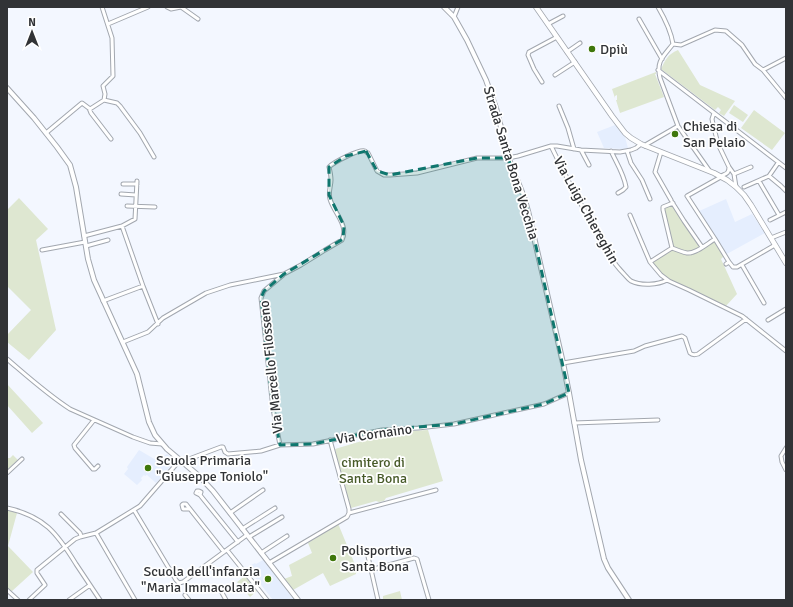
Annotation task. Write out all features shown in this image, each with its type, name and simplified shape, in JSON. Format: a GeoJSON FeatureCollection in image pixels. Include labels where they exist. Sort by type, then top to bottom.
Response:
{"type":"FeatureCollection","features":[{"type":"Feature","properties":{"kind":"main road"},"geometry":{"type":"LineString","coordinates":[[536,7],[625,133],[643,145],[721,176],[729,181],[747,199],[786,263]]}},
{"type":"Feature","properties":{"kind":"street"},"geometry":{"type":"LineString","coordinates":[[102,7],[112,38],[113,76],[103,86],[105,94],[104,100]]}},
{"type":"Feature","properties":{"kind":"street"},"geometry":{"type":"LineString","coordinates":[[108,24],[148,7]]}},
{"type":"Feature","properties":{"kind":"street"},"geometry":{"type":"LineString","coordinates":[[166,7],[171,9],[181,7],[198,19]]}},
{"type":"Feature","properties":{"kind":"street","name":"Strada Santa Bona Vecchia"},"geometry":{"type":"LineString","coordinates":[[444,7],[454,17],[486,80],[496,108],[508,158],[524,197],[563,363],[581,460],[606,563],[609,571],[629,600]]}},
{"type":"Feature","properties":{"kind":"street"},"geometry":{"type":"LineString","coordinates":[[454,17],[458,7]]}},
{"type":"Feature","properties":{"kind":"street"},"geometry":{"type":"LineString","coordinates":[[658,7],[666,21],[672,36],[673,44],[660,62],[658,70],[660,78],[678,126],[710,172]]}},
{"type":"Feature","properties":{"kind":"street"},"geometry":{"type":"LineString","coordinates":[[548,24],[563,16]]}},
{"type":"Feature","properties":{"kind":"street"},"geometry":{"type":"LineString","coordinates":[[639,19],[662,59]]}},
{"type":"Feature","properties":{"kind":"street"},"geometry":{"type":"LineString","coordinates":[[673,44],[681,45],[715,30],[726,32],[742,45],[755,64],[763,70],[786,98]]}},
{"type":"Feature","properties":{"kind":"street"},"geometry":{"type":"LineString","coordinates":[[542,82],[534,69],[528,55],[529,52],[557,37]]}},
{"type":"Feature","properties":{"kind":"street"},"geometry":{"type":"LineString","coordinates":[[567,52],[580,43]]}},
{"type":"Feature","properties":{"kind":"street"},"geometry":{"type":"LineString","coordinates":[[763,70],[786,58]]}},
{"type":"Feature","properties":{"kind":"street"},"geometry":{"type":"LineString","coordinates":[[555,75],[574,62]]}},
{"type":"Feature","properties":{"kind":"street"},"geometry":{"type":"LineString","coordinates":[[658,70],[786,168]]}},
{"type":"Feature","properties":{"kind":"street"},"geometry":{"type":"LineString","coordinates":[[7,88],[30,113],[71,168],[76,187],[85,244],[92,275],[138,378],[149,422],[155,435],[162,444],[204,482],[298,600]]}},
{"type":"Feature","properties":{"kind":"street"},"geometry":{"type":"LineString","coordinates":[[89,108],[90,109],[104,100],[117,103],[140,133],[154,157]]}},
{"type":"Feature","properties":{"kind":"street"},"geometry":{"type":"LineString","coordinates":[[46,133],[82,103],[89,108],[111,139]]}},
{"type":"Feature","properties":{"kind":"street"},"geometry":{"type":"LineString","coordinates":[[559,106],[568,128],[574,149]]}},
{"type":"Feature","properties":{"kind":"street"},"geometry":{"type":"LineString","coordinates":[[714,113],[712,119],[718,144],[734,174],[736,187]]}},
{"type":"Feature","properties":{"kind":"street"},"geometry":{"type":"LineString","coordinates":[[123,342],[148,332],[164,318],[206,293],[230,285],[284,274],[336,244],[343,238],[345,232],[344,226],[330,201],[329,195],[331,181],[329,167],[346,156],[366,151],[377,171],[384,175],[417,173],[477,158],[508,158],[518,156],[551,146],[581,150],[627,151],[643,145],[678,126]]}},
{"type":"Feature","properties":{"kind":"street","name":"Via Luigi Chiereghin"},"geometry":{"type":"LineString","coordinates":[[551,146],[606,251],[619,269],[630,280],[639,283],[650,284],[667,280]]}},
{"type":"Feature","properties":{"kind":"street"},"geometry":{"type":"LineString","coordinates":[[581,150],[589,165]]}},
{"type":"Feature","properties":{"kind":"street"},"geometry":{"type":"LineString","coordinates":[[611,151],[626,184],[626,187],[618,192]]}},
{"type":"Feature","properties":{"kind":"street"},"geometry":{"type":"LineString","coordinates":[[627,151],[631,163],[642,180],[650,199]]}},
{"type":"Feature","properties":{"kind":"street"},"geometry":{"type":"LineString","coordinates":[[661,152],[655,172],[702,247]]}},
{"type":"Feature","properties":{"kind":"street"},"geometry":{"type":"LineString","coordinates":[[744,187],[769,176],[778,163]]}},
{"type":"Feature","properties":{"kind":"street"},"geometry":{"type":"LineString","coordinates":[[703,169],[705,164]]}},
{"type":"Feature","properties":{"kind":"street"},"geometry":{"type":"LineString","coordinates":[[729,167],[729,181]]}},
{"type":"Feature","properties":{"kind":"street"},"geometry":{"type":"LineString","coordinates":[[734,174],[752,167]]}},
{"type":"Feature","properties":{"kind":"street"},"geometry":{"type":"LineString","coordinates":[[729,172],[687,196],[715,239],[727,263],[733,267],[737,267],[775,245]]}},
{"type":"Feature","properties":{"kind":"street"},"geometry":{"type":"LineString","coordinates":[[769,176],[786,191]]}},
{"type":"Feature","properties":{"kind":"street"},"geometry":{"type":"LineString","coordinates":[[759,181],[779,215]]}},
{"type":"Feature","properties":{"kind":"street"},"geometry":{"type":"LineString","coordinates":[[84,236],[122,226],[135,219],[137,183],[123,184]]}},
{"type":"Feature","properties":{"kind":"street"},"geometry":{"type":"LineString","coordinates":[[121,194],[136,195]]}},
{"type":"Feature","properties":{"kind":"street"},"geometry":{"type":"LineString","coordinates":[[672,201],[663,207],[672,248]]}},
{"type":"Feature","properties":{"kind":"street"},"geometry":{"type":"LineString","coordinates":[[127,206],[155,207]]}},
{"type":"Feature","properties":{"kind":"street"},"geometry":{"type":"LineString","coordinates":[[770,220],[786,212]]}},
{"type":"Feature","properties":{"kind":"street"},"geometry":{"type":"LineString","coordinates":[[630,215],[650,262],[661,275],[667,280],[721,305],[746,319],[786,350]]}},
{"type":"Feature","properties":{"kind":"street"},"geometry":{"type":"LineString","coordinates":[[122,226],[158,324]]}},
{"type":"Feature","properties":{"kind":"street"},"geometry":{"type":"LineString","coordinates":[[771,238],[786,232]]}},
{"type":"Feature","properties":{"kind":"street"},"geometry":{"type":"LineString","coordinates":[[672,248],[690,253],[715,239]]}},
{"type":"Feature","properties":{"kind":"street"},"geometry":{"type":"LineString","coordinates":[[42,250],[108,240]]}},
{"type":"Feature","properties":{"kind":"street"},"geometry":{"type":"LineString","coordinates":[[650,262],[672,248]]}},
{"type":"Feature","properties":{"kind":"street"},"geometry":{"type":"LineString","coordinates":[[742,265],[764,303]]}},
{"type":"Feature","properties":{"kind":"street","name":"Via Marcello Filosseno"},"geometry":{"type":"LineString","coordinates":[[280,445],[273,409],[262,298],[264,291],[284,274]]}},
{"type":"Feature","properties":{"kind":"street"},"geometry":{"type":"LineString","coordinates":[[104,301],[143,286]]}},
{"type":"Feature","properties":{"kind":"street"},"geometry":{"type":"LineString","coordinates":[[768,320],[786,309]]}},
{"type":"Feature","properties":{"kind":"street"},"geometry":{"type":"LineString","coordinates":[[563,363],[634,351],[645,346],[682,336],[684,337],[690,353],[695,355],[724,336],[746,319]]}},
{"type":"Feature","properties":{"kind":"street"},"geometry":{"type":"LineString","coordinates":[[7,359],[64,405],[133,437],[150,443],[162,444]]}},
{"type":"Feature","properties":{"kind":"street","name":"Via Cornaino"},"geometry":{"type":"LineString","coordinates":[[184,463],[189,459],[221,447],[223,447],[225,452],[228,454],[261,451],[280,445],[313,444],[382,430],[454,424],[544,404],[569,393]]}},
{"type":"Feature","properties":{"kind":"street"},"geometry":{"type":"LineString","coordinates":[[94,420],[74,445],[94,469],[98,466]]}},
{"type":"Feature","properties":{"kind":"street"},"geometry":{"type":"LineString","coordinates":[[574,422],[658,420]]}},
{"type":"Feature","properties":{"kind":"street"},"geometry":{"type":"LineString","coordinates":[[269,563],[347,517],[349,513],[330,440]]}},
{"type":"Feature","properties":{"kind":"street"},"geometry":{"type":"LineString","coordinates":[[786,448],[781,456],[786,470]]}},
{"type":"Feature","properties":{"kind":"street"},"geometry":{"type":"LineString","coordinates":[[7,473],[22,459]]}},
{"type":"Feature","properties":{"kind":"street"},"geometry":{"type":"LineString","coordinates":[[29,600],[45,585],[37,571],[75,539],[81,536],[96,533],[137,508],[144,502],[180,460]]}},
{"type":"Feature","properties":{"kind":"street"},"geometry":{"type":"LineString","coordinates":[[230,513],[263,490]]}},
{"type":"Feature","properties":{"kind":"street"},"geometry":{"type":"LineString","coordinates":[[349,513],[436,490]]}},
{"type":"Feature","properties":{"kind":"street"},"geometry":{"type":"LineString","coordinates":[[200,495],[238,542]]}},
{"type":"Feature","properties":{"kind":"street"},"geometry":{"type":"LineString","coordinates":[[7,508],[28,514],[44,523],[55,533],[66,546],[100,600]]}},
{"type":"Feature","properties":{"kind":"street"},"geometry":{"type":"LineString","coordinates":[[242,529],[275,508]]}},
{"type":"Feature","properties":{"kind":"street"},"geometry":{"type":"LineString","coordinates":[[190,509],[267,600]]}},
{"type":"Feature","properties":{"kind":"street"},"geometry":{"type":"LineString","coordinates":[[134,510],[179,583],[184,582],[238,542],[282,517]]}},
{"type":"Feature","properties":{"kind":"street"},"geometry":{"type":"LineString","coordinates":[[61,514],[80,533],[81,536]]}},
{"type":"Feature","properties":{"kind":"street"},"geometry":{"type":"LineString","coordinates":[[96,533],[135,600]]}},
{"type":"Feature","properties":{"kind":"street"},"geometry":{"type":"LineString","coordinates":[[261,553],[287,536]]}},
{"type":"Feature","properties":{"kind":"street"},"geometry":{"type":"LineString","coordinates":[[367,552],[378,600]]}},
{"type":"Feature","properties":{"kind":"street"},"geometry":{"type":"LineString","coordinates":[[372,572],[374,569],[414,558],[417,559],[430,600]]}},
{"type":"Feature","properties":{"kind":"street"},"geometry":{"type":"LineString","coordinates":[[69,600],[90,586]]}},
{"type":"Feature","properties":{"kind":"street"},"geometry":{"type":"LineString","coordinates":[[7,590],[18,600]]}},
{"type":"Feature","properties":{"kind":"street"},"geometry":{"type":"LineString","coordinates":[[221,591],[226,600]]}},
{"type":"Feature","properties":{"kind":"street"},"geometry":{"type":"LineString","coordinates":[[186,595],[189,600]]}},
{"type":"Feature","properties":{"kind":"highlighted area"},"geometry":{"type":"Polygon","coordinates":[[[366,151],[377,171],[390,175],[477,158],[508,158],[528,211],[569,393],[544,404],[454,424],[382,430],[313,444],[280,445],[273,409],[261,298],[264,291],[284,274],[343,239],[344,226],[329,195],[329,167],[346,156],[366,151]]]}},
{"type":"Feature","properties":{"kind":"shaded area"},"geometry":{"type":"Polygon","coordinates":[[[615,125],[625,137],[628,148],[604,148],[597,132],[615,125]]]}},
{"type":"Feature","properties":{"kind":"shaded area"},"geometry":{"type":"Polygon","coordinates":[[[726,199],[735,222],[752,214],[765,233],[725,255],[697,212],[726,199]]]}},
{"type":"Feature","properties":{"kind":"shaded area","name":"Scuola Primaria \"Giuseppe Toniolo\""},"geometry":{"type":"Polygon","coordinates":[[[139,450],[156,460],[167,454],[175,461],[156,483],[147,475],[144,475],[141,478],[142,480],[137,485],[124,474],[139,450]]]}},
{"type":"Feature","properties":{"kind":"shaded area","name":"Scuola dell'infanzia \"Maria Immacolata\""},"geometry":{"type":"Polygon","coordinates":[[[263,560],[294,600],[273,600],[247,567],[263,560]]]}},
{"type":"Feature","properties":{"kind":"green space"},"geometry":{"type":"Polygon","coordinates":[[[678,50],[700,85],[735,101],[724,116],[719,113],[721,110],[718,107],[715,110],[661,69],[667,58],[678,50]]]}},
{"type":"Feature","properties":{"kind":"green space"},"geometry":{"type":"Polygon","coordinates":[[[656,72],[655,74],[664,97],[620,113],[616,100],[617,95],[615,98],[612,89],[656,72]]]}},
{"type":"Feature","properties":{"kind":"green space"},"geometry":{"type":"Polygon","coordinates":[[[734,105],[748,115],[743,122],[729,113],[734,105]]]}},
{"type":"Feature","properties":{"kind":"green space"},"geometry":{"type":"Polygon","coordinates":[[[754,110],[785,133],[772,150],[741,128],[754,110]]]}},
{"type":"Feature","properties":{"kind":"green space"},"geometry":{"type":"Polygon","coordinates":[[[19,198],[48,229],[36,240],[56,330],[29,360],[7,342],[7,335],[31,310],[7,286],[7,210],[19,198]]]}},
{"type":"Feature","properties":{"kind":"green space"},"geometry":{"type":"Polygon","coordinates":[[[673,203],[702,247],[715,239],[725,255],[721,259],[737,294],[725,307],[669,281],[650,262],[672,248],[663,207],[673,203]]]}},
{"type":"Feature","properties":{"kind":"green space"},"geometry":{"type":"Polygon","coordinates":[[[7,384],[43,423],[32,433],[7,405],[7,384]]]}},
{"type":"Feature","properties":{"kind":"green space","name":"cimitero di Santa Bona"},"geometry":{"type":"Polygon","coordinates":[[[428,430],[443,481],[386,498],[384,501],[376,501],[351,508],[335,449],[392,432],[428,430]]]}},
{"type":"Feature","properties":{"kind":"green space"},"geometry":{"type":"Polygon","coordinates":[[[13,455],[18,460],[8,469],[7,458],[10,458],[13,455]]]}},
{"type":"Feature","properties":{"kind":"green space"},"geometry":{"type":"Polygon","coordinates":[[[7,510],[17,513],[8,546],[33,572],[11,592],[7,588],[7,510]]]}},
{"type":"Feature","properties":{"kind":"green space"},"geometry":{"type":"Polygon","coordinates":[[[337,521],[358,572],[330,586],[323,573],[293,590],[284,579],[292,576],[289,565],[312,553],[308,543],[322,534],[320,531],[337,521]]]}},
{"type":"Feature","properties":{"kind":"green space"},"geometry":{"type":"Polygon","coordinates":[[[245,576],[257,591],[250,597],[237,582],[245,576]]]}},
{"type":"Feature","properties":{"kind":"green space"},"geometry":{"type":"Polygon","coordinates":[[[400,591],[402,600],[383,600],[383,596],[400,591]]]}},
{"type":"Feature","properties":{"kind":"place","name":"Dpiù"},"geometry":{"type":"Point","coordinates":[592,49]}},
{"type":"Feature","properties":{"kind":"place","name":"Chiesa di San Pelaio"},"geometry":{"type":"Point","coordinates":[675,134]}},
{"type":"Feature","properties":{"kind":"place","name":"Scuola Primaria \"Giuseppe Toniolo\""},"geometry":{"type":"Point","coordinates":[148,468]}},
{"type":"Feature","properties":{"kind":"place","name":"Polisportiva Santa Bona"},"geometry":{"type":"Point","coordinates":[333,558]}},
{"type":"Feature","properties":{"kind":"place","name":"Scuola dell'infanzia \"Maria Immacolata\""},"geometry":{"type":"Point","coordinates":[268,579]}}]}
